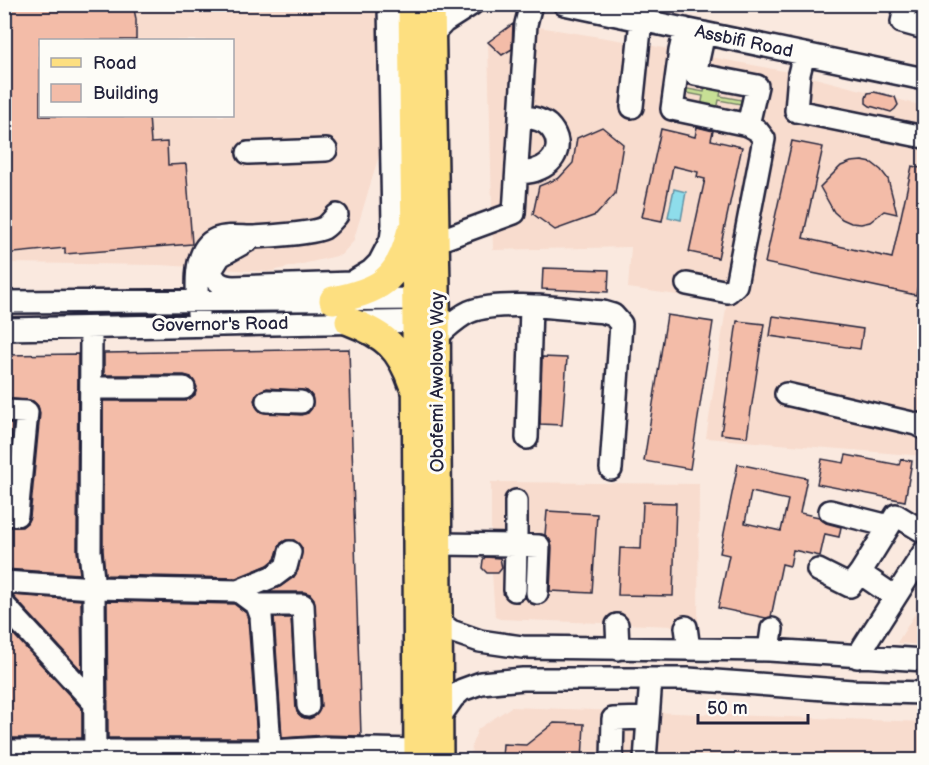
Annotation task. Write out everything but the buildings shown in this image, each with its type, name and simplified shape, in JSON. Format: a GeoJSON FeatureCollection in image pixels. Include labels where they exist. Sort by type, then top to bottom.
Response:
{"type":"FeatureCollection","features":[{"type":"Feature","properties":{"kind":"main road","name":"Obafemi Awolowo Way"},"geometry":{"type":"LineString","coordinates":[[411,4],[414,215],[428,315],[438,544],[439,718],[425,757]]}},
{"type":"Feature","properties":{"kind":"main road","name":"Obafemi Awolowo Way"},"geometry":{"type":"LineString","coordinates":[[425,757],[415,393],[428,315],[435,242],[431,4]]}},
{"type":"Feature","properties":{"kind":"main road"},"geometry":{"type":"LineString","coordinates":[[333,300],[360,295],[378,286],[392,275],[399,265],[407,244],[414,215]]}},
{"type":"Feature","properties":{"kind":"main road"},"geometry":{"type":"LineString","coordinates":[[349,321],[374,331],[392,346],[404,363],[415,393]]}},
{"type":"Feature","properties":{"kind":"street"},"geometry":{"type":"LineString","coordinates":[[254,237],[220,256],[212,269],[216,281],[222,286],[351,283],[371,271],[386,252],[391,240],[393,225],[389,4]]}},
{"type":"Feature","properties":{"kind":"street"},"geometry":{"type":"LineString","coordinates":[[401,4],[403,65],[413,82]]}},
{"type":"Feature","properties":{"kind":"street"},"geometry":{"type":"LineString","coordinates":[[431,36],[444,22],[472,4]]}},
{"type":"Feature","properties":{"kind":"street"},"geometry":{"type":"LineString","coordinates":[[435,242],[514,213],[526,24],[531,4]]}},
{"type":"Feature","properties":{"kind":"street","name":"Assbifi Road"},"geometry":{"type":"LineString","coordinates":[[564,4],[924,79]]}},
{"type":"Feature","properties":{"kind":"street"},"geometry":{"type":"LineString","coordinates":[[906,4],[902,22],[924,28]]}},
{"type":"Feature","properties":{"kind":"street"},"geometry":{"type":"LineString","coordinates":[[632,107],[641,20]]}},
{"type":"Feature","properties":{"kind":"street"},"geometry":{"type":"LineString","coordinates":[[687,284],[728,292],[736,285],[764,139],[757,130],[748,125],[672,109],[686,72],[695,31]]}},
{"type":"Feature","properties":{"kind":"street"},"geometry":{"type":"LineString","coordinates":[[804,54],[799,74],[796,111],[924,138]]}},
{"type":"Feature","properties":{"kind":"street"},"geometry":{"type":"LineString","coordinates":[[686,72],[757,86],[748,125]]}},
{"type":"Feature","properties":{"kind":"street"},"geometry":{"type":"LineString","coordinates":[[517,173],[536,171],[548,164],[556,156],[558,144],[547,124],[538,119],[520,116]]}},
{"type":"Feature","properties":{"kind":"street"},"geometry":{"type":"LineString","coordinates":[[248,153],[326,150]]}},
{"type":"Feature","properties":{"kind":"street"},"geometry":{"type":"LineString","coordinates":[[199,324],[198,268],[202,254],[207,247],[223,236],[254,237],[313,231],[324,228],[337,215]]}},
{"type":"Feature","properties":{"kind":"street","name":"Governor's Road"},"geometry":{"type":"LineString","coordinates":[[4,302],[333,300],[428,315]]}},
{"type":"Feature","properties":{"kind":"street"},"geometry":{"type":"LineString","coordinates":[[428,315],[456,320],[480,308],[531,307],[603,312],[613,315],[621,324],[611,469]]}},
{"type":"Feature","properties":{"kind":"street"},"geometry":{"type":"LineString","coordinates":[[527,438],[531,307]]}},
{"type":"Feature","properties":{"kind":"street","name":"Governor's Road"},"geometry":{"type":"LineString","coordinates":[[4,329],[349,321],[428,315]]}},
{"type":"Feature","properties":{"kind":"street"},"geometry":{"type":"LineString","coordinates":[[91,328],[90,550],[94,588],[95,756]]}},
{"type":"Feature","properties":{"kind":"street"},"geometry":{"type":"LineString","coordinates":[[91,388],[184,388]]}},
{"type":"Feature","properties":{"kind":"street"},"geometry":{"type":"LineString","coordinates":[[786,394],[916,424],[924,428]]}},
{"type":"Feature","properties":{"kind":"street"},"geometry":{"type":"LineString","coordinates":[[267,401],[301,402]]}},
{"type":"Feature","properties":{"kind":"street"},"geometry":{"type":"LineString","coordinates":[[4,411],[27,412],[17,515],[4,514]]}},
{"type":"Feature","properties":{"kind":"street"},"geometry":{"type":"LineString","coordinates":[[515,590],[516,501]]}},
{"type":"Feature","properties":{"kind":"street"},"geometry":{"type":"LineString","coordinates":[[830,511],[889,526]]}},
{"type":"Feature","properties":{"kind":"street"},"geometry":{"type":"LineString","coordinates":[[818,570],[850,586],[896,515],[924,532]]}},
{"type":"Feature","properties":{"kind":"street"},"geometry":{"type":"LineString","coordinates":[[438,544],[538,546],[537,593]]}},
{"type":"Feature","properties":{"kind":"street"},"geometry":{"type":"LineString","coordinates":[[4,582],[94,588],[238,591],[274,576],[286,567],[290,552]]}},
{"type":"Feature","properties":{"kind":"street"},"geometry":{"type":"LineString","coordinates":[[856,657],[924,552]]}},
{"type":"Feature","properties":{"kind":"street"},"geometry":{"type":"LineString","coordinates":[[860,573],[895,597]]}},
{"type":"Feature","properties":{"kind":"street"},"geometry":{"type":"LineString","coordinates":[[238,591],[257,605],[261,616],[271,756]]}},
{"type":"Feature","properties":{"kind":"street"},"geometry":{"type":"LineString","coordinates":[[4,605],[95,704]]}},
{"type":"Feature","properties":{"kind":"street"},"geometry":{"type":"LineString","coordinates":[[257,605],[303,605],[308,705]]}},
{"type":"Feature","properties":{"kind":"street"},"geometry":{"type":"LineString","coordinates":[[439,622],[451,631],[480,641],[522,647],[769,650],[924,660]]}},
{"type":"Feature","properties":{"kind":"street"},"geometry":{"type":"LineString","coordinates":[[617,625],[618,649]]}},
{"type":"Feature","properties":{"kind":"street"},"geometry":{"type":"LineString","coordinates":[[686,627],[689,649]]}},
{"type":"Feature","properties":{"kind":"street"},"geometry":{"type":"LineString","coordinates":[[769,650],[772,629]]}},
{"type":"Feature","properties":{"kind":"street"},"geometry":{"type":"LineString","coordinates":[[566,649],[566,678]]}},
{"type":"Feature","properties":{"kind":"street"},"geometry":{"type":"LineString","coordinates":[[439,718],[453,698],[462,690],[481,683],[522,679],[688,679],[852,691],[924,693]]}},
{"type":"Feature","properties":{"kind":"street"},"geometry":{"type":"LineString","coordinates":[[645,760],[651,679]]}},
{"type":"Feature","properties":{"kind":"street"},"geometry":{"type":"LineString","coordinates":[[612,760],[613,719],[648,718]]}},
{"type":"Feature","properties":{"kind":"street"},"geometry":{"type":"LineString","coordinates":[[4,751],[95,756],[325,754],[425,757]]}},
{"type":"Feature","properties":{"kind":"shaded area"},"geometry":{"type":"Polygon","coordinates":[[[5,5],[376,5],[383,142],[353,242],[341,255],[268,272],[161,265],[5,263],[5,5]]]}},
{"type":"Feature","properties":{"kind":"shaded area"},"geometry":{"type":"Polygon","coordinates":[[[514,23],[643,44],[799,74],[924,106],[924,456],[706,438],[727,302],[628,288],[631,247],[493,250],[488,42],[514,23]]]}},
{"type":"Feature","properties":{"kind":"shaded area"},"geometry":{"type":"Polygon","coordinates":[[[491,482],[699,484],[698,627],[495,617],[492,574],[482,568],[483,560],[491,554],[491,482]]]}},
{"type":"Feature","properties":{"kind":"shaded area"},"geometry":{"type":"Polygon","coordinates":[[[924,599],[924,645],[897,643],[924,599]]]}},
{"type":"Feature","properties":{"kind":"shaded area"},"geometry":{"type":"Polygon","coordinates":[[[511,707],[924,722],[924,760],[471,760],[472,744],[478,729],[511,707]]]}},
{"type":"Feature","properties":{"kind":"green space"},"geometry":{"type":"Polygon","coordinates":[[[706,83],[722,86],[720,96],[747,101],[746,105],[719,100],[717,110],[701,107],[703,96],[676,91],[677,87],[704,92],[706,83]]]}},
{"type":"Feature","properties":{"kind":"water"},"geometry":{"type":"Polygon","coordinates":[[[674,189],[686,192],[681,220],[668,217],[674,189]]]}}]}
